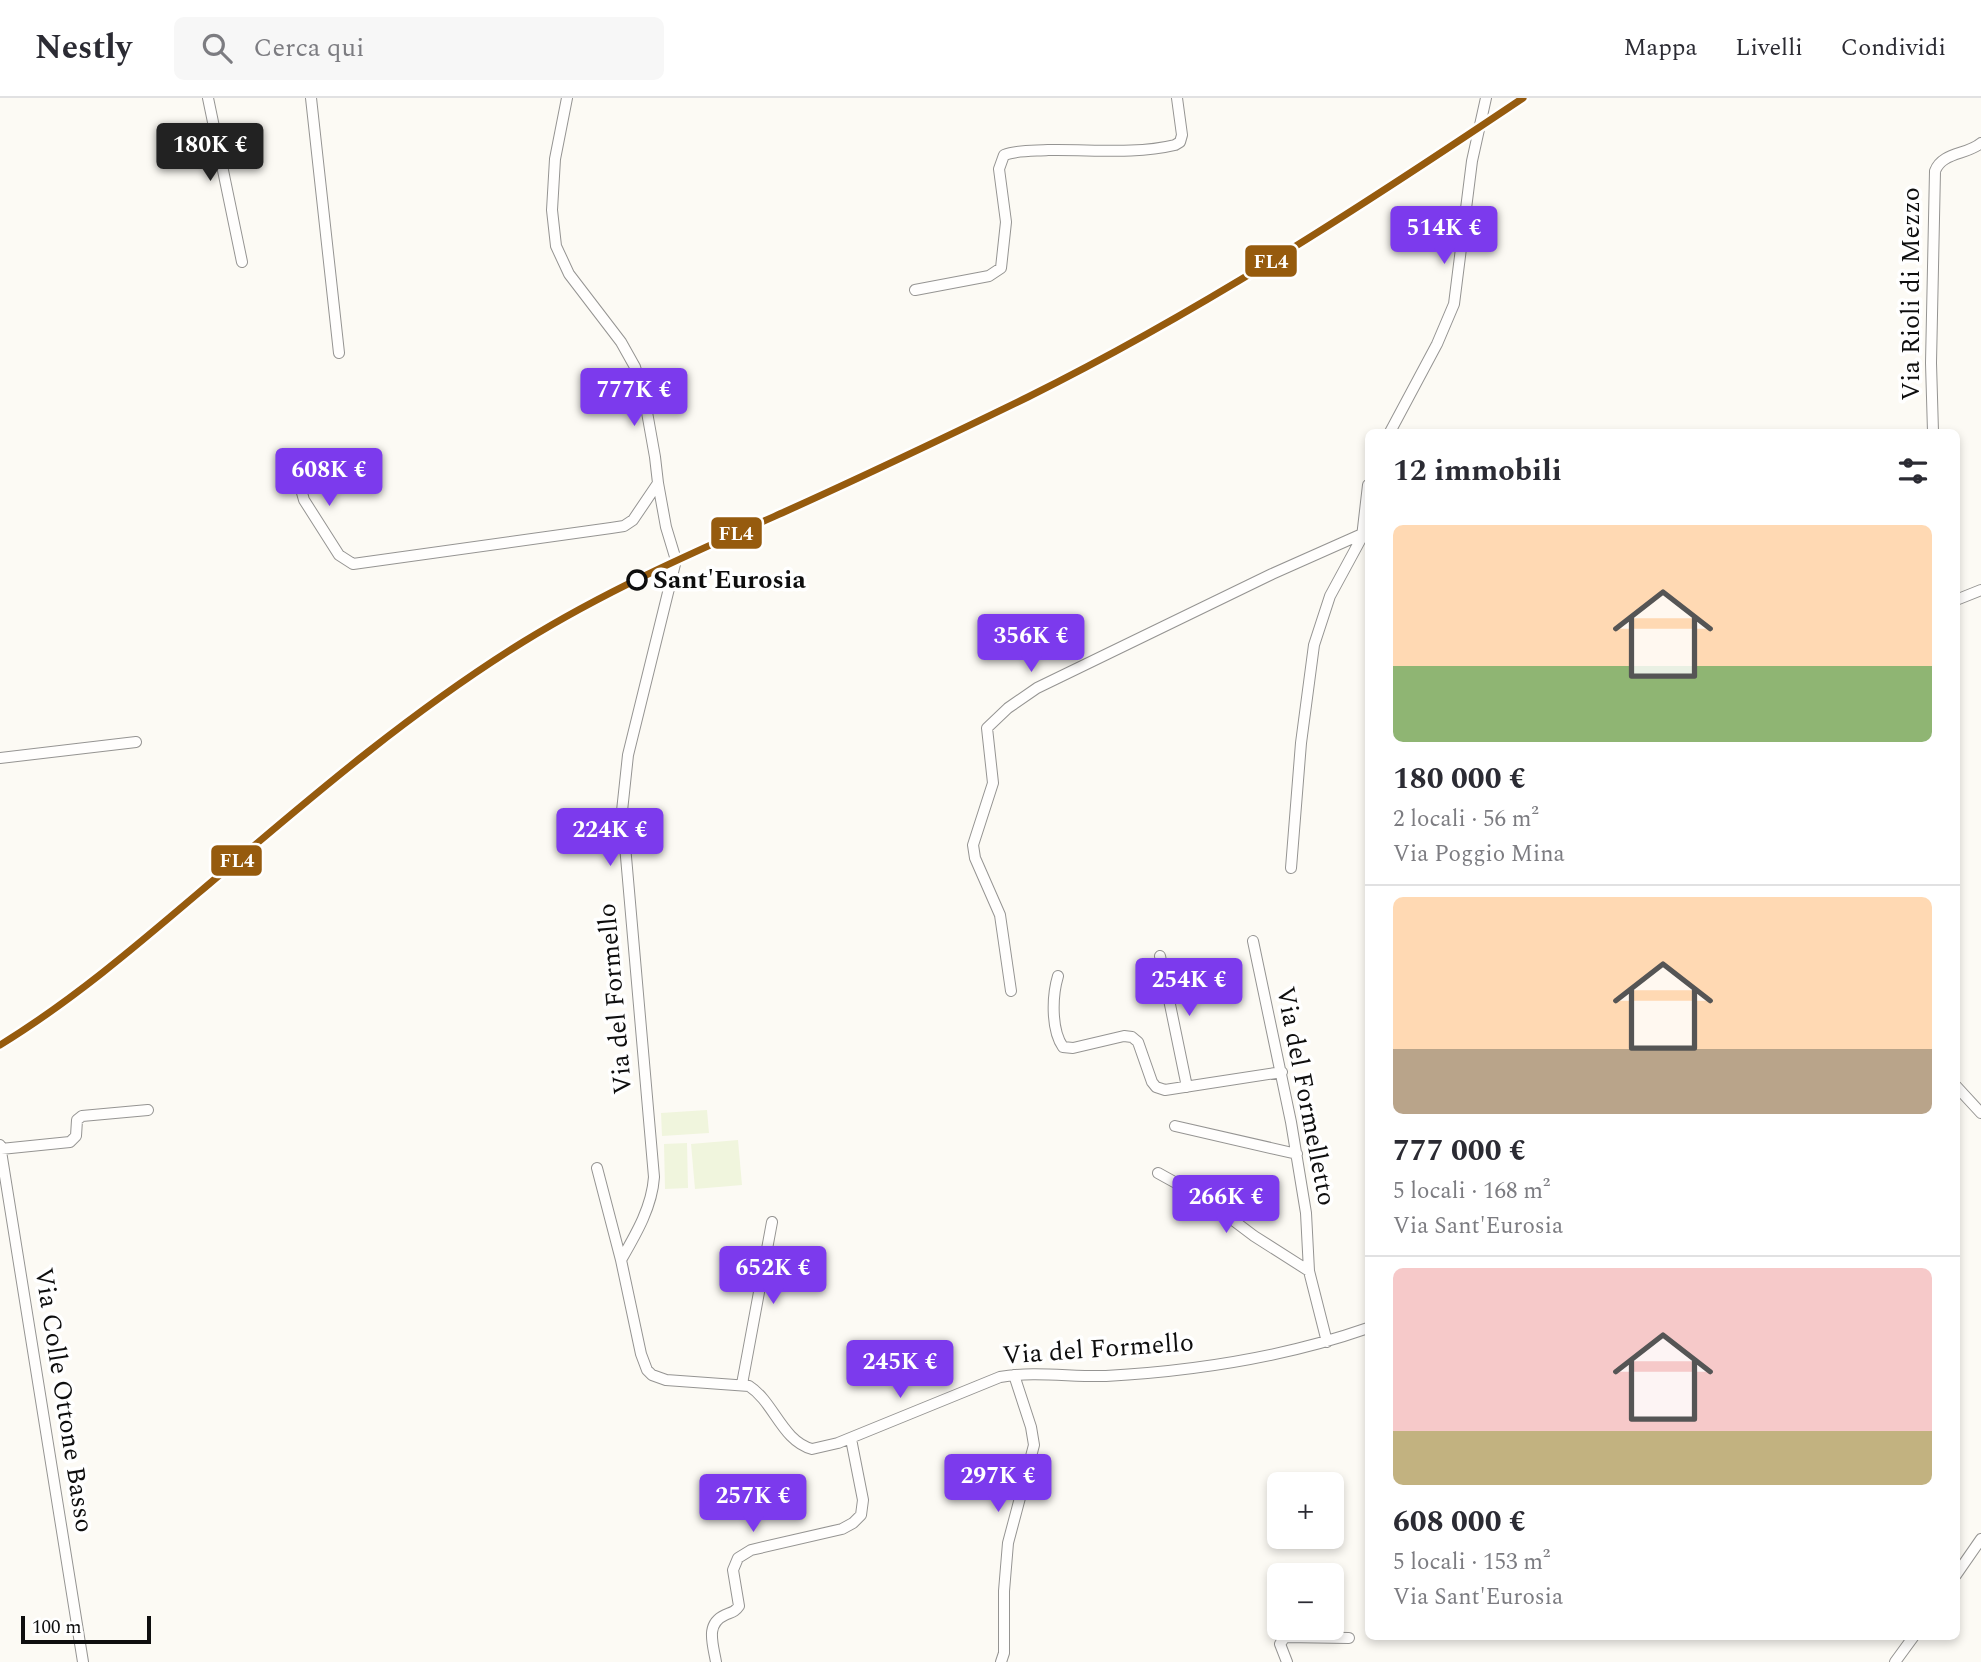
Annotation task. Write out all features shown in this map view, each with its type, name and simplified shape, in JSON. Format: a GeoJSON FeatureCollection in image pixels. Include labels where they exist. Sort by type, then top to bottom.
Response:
{"type":"FeatureCollection","features":[{"type":"Feature","properties":{"kind":"street"},"geometry":{"type":"LineString","coordinates":[[208,98],[242,261]]}},
{"type":"Feature","properties":{"kind":"street"},"geometry":{"type":"LineString","coordinates":[[311,98],[339,353]]}},
{"type":"Feature","properties":{"kind":"street","name":"Via del Formello"},"geometry":{"type":"LineString","coordinates":[[567,98],[555,164],[552,210],[556,246],[566,271],[623,346],[637,372],[652,438],[666,527],[676,560],[628,755],[622,807],[654,1181],[643,1219],[621,1260]]}},
{"type":"Feature","properties":{"kind":"street"},"geometry":{"type":"LineString","coordinates":[[915,290],[989,276],[1000,268],[1006,227],[999,169],[1004,155],[1031,151],[1128,151],[1175,145],[1180,142],[1182,135],[1177,98]]}},
{"type":"Feature","properties":{"kind":"street"},"geometry":{"type":"LineString","coordinates":[[1392,429],[1440,338],[1454,304],[1473,151],[1486,98]]}},
{"type":"Feature","properties":{"kind":"street","name":"Via Rioli di Mezzo"},"geometry":{"type":"LineString","coordinates":[[1933,429],[1931,355],[1934,171],[1943,159],[1968,151],[1981,143]]}},
{"type":"Feature","properties":{"kind":"street"},"geometry":{"type":"LineString","coordinates":[[295,468],[300,490],[307,504],[341,558],[356,564],[619,527],[633,520],[658,482]]}},
{"type":"Feature","properties":{"kind":"street"},"geometry":{"type":"LineString","coordinates":[[1291,868],[1301,743],[1314,645],[1330,596],[1363,534],[1365,514]]}},
{"type":"Feature","properties":{"kind":"street"},"geometry":{"type":"LineString","coordinates":[[1012,991],[1000,915],[973,849],[993,783],[986,736],[988,726],[1017,700],[1037,688],[1272,574],[1363,534]]}},
{"type":"Feature","properties":{"kind":"street"},"geometry":{"type":"LineString","coordinates":[[1960,598],[1981,590]]}},
{"type":"Feature","properties":{"kind":"street"},"geometry":{"type":"LineString","coordinates":[[0,758],[136,742]]}},
{"type":"Feature","properties":{"kind":"street","name":"Via del Formelletto"},"geometry":{"type":"LineString","coordinates":[[1253,942],[1282,1072],[1307,1221],[1310,1271],[1327,1342]]}},
{"type":"Feature","properties":{"kind":"street"},"geometry":{"type":"LineString","coordinates":[[1160,956],[1187,1087]]}},
{"type":"Feature","properties":{"kind":"street"},"geometry":{"type":"LineString","coordinates":[[1058,976],[1053,1007],[1063,1048],[1124,1036],[1132,1037],[1138,1042],[1155,1086],[1165,1090],[1282,1072]]}},
{"type":"Feature","properties":{"kind":"street"},"geometry":{"type":"LineString","coordinates":[[1960,1090],[1981,1113]]}},
{"type":"Feature","properties":{"kind":"street"},"geometry":{"type":"LineString","coordinates":[[0,1147],[70,1142],[76,1136],[77,1120],[82,1116],[148,1110]]}},
{"type":"Feature","properties":{"kind":"street"},"geometry":{"type":"LineString","coordinates":[[1175,1126],[1297,1154]]}},
{"type":"Feature","properties":{"kind":"street","name":"Via Colle Ottone Basso"},"geometry":{"type":"LineString","coordinates":[[0,1147],[83,1662]]}},
{"type":"Feature","properties":{"kind":"street"},"geometry":{"type":"LineString","coordinates":[[597,1168],[621,1260],[641,1354],[650,1373],[659,1378],[742,1384],[772,1222]]}},
{"type":"Feature","properties":{"kind":"street"},"geometry":{"type":"LineString","coordinates":[[1158,1173],[1210,1202],[1259,1240],[1310,1271]]}},
{"type":"Feature","properties":{"kind":"street","name":"Via del Formello"},"geometry":{"type":"LineString","coordinates":[[742,1384],[758,1393],[792,1437],[806,1447],[821,1448],[985,1381],[1014,1375],[1132,1374],[1280,1354],[1365,1329]]}},
{"type":"Feature","properties":{"kind":"street"},"geometry":{"type":"LineString","coordinates":[[1002,1662],[1008,1543],[1034,1445],[1014,1375]]}},
{"type":"Feature","properties":{"kind":"street"},"geometry":{"type":"LineString","coordinates":[[716,1662],[712,1626],[740,1606],[733,1570],[738,1558],[751,1550],[845,1528],[861,1515],[863,1500],[851,1438]]}},
{"type":"Feature","properties":{"kind":"street"},"geometry":{"type":"LineString","coordinates":[[1960,1570],[1981,1539]]}},
{"type":"Feature","properties":{"kind":"street"},"geometry":{"type":"LineString","coordinates":[[1287,1662],[1280,1644],[1285,1637],[1349,1638]]}},
{"type":"Feature","properties":{"kind":"street"},"geometry":{"type":"LineString","coordinates":[[1895,1662],[1911,1640]]}},
{"type":"Feature","properties":{"kind":"green space"},"geometry":{"type":"Polygon","coordinates":[[[707,1110],[709,1133],[662,1136],[661,1113],[707,1110]]]}},
{"type":"Feature","properties":{"kind":"green space"},"geometry":{"type":"Polygon","coordinates":[[[738,1140],[742,1185],[695,1189],[691,1144],[738,1140]]]}},
{"type":"Feature","properties":{"kind":"green space"},"geometry":{"type":"Polygon","coordinates":[[[687,1143],[688,1188],[665,1189],[664,1144],[687,1143]]]}},
{"type":"Feature","properties":{"kind":"transit line","name":"FL4"},"geometry":{"type":"LineString","coordinates":[[0,1045],[58,1006],[114,963],[368,752],[444,695],[523,642],[650,573],[905,456],[1092,364],[1280,256],[1523,98]]}},
{"type":"Feature","properties":{"kind":"place","name":"Sant'Eurosia"},"geometry":{"type":"Point","coordinates":[637,580]}}]}
